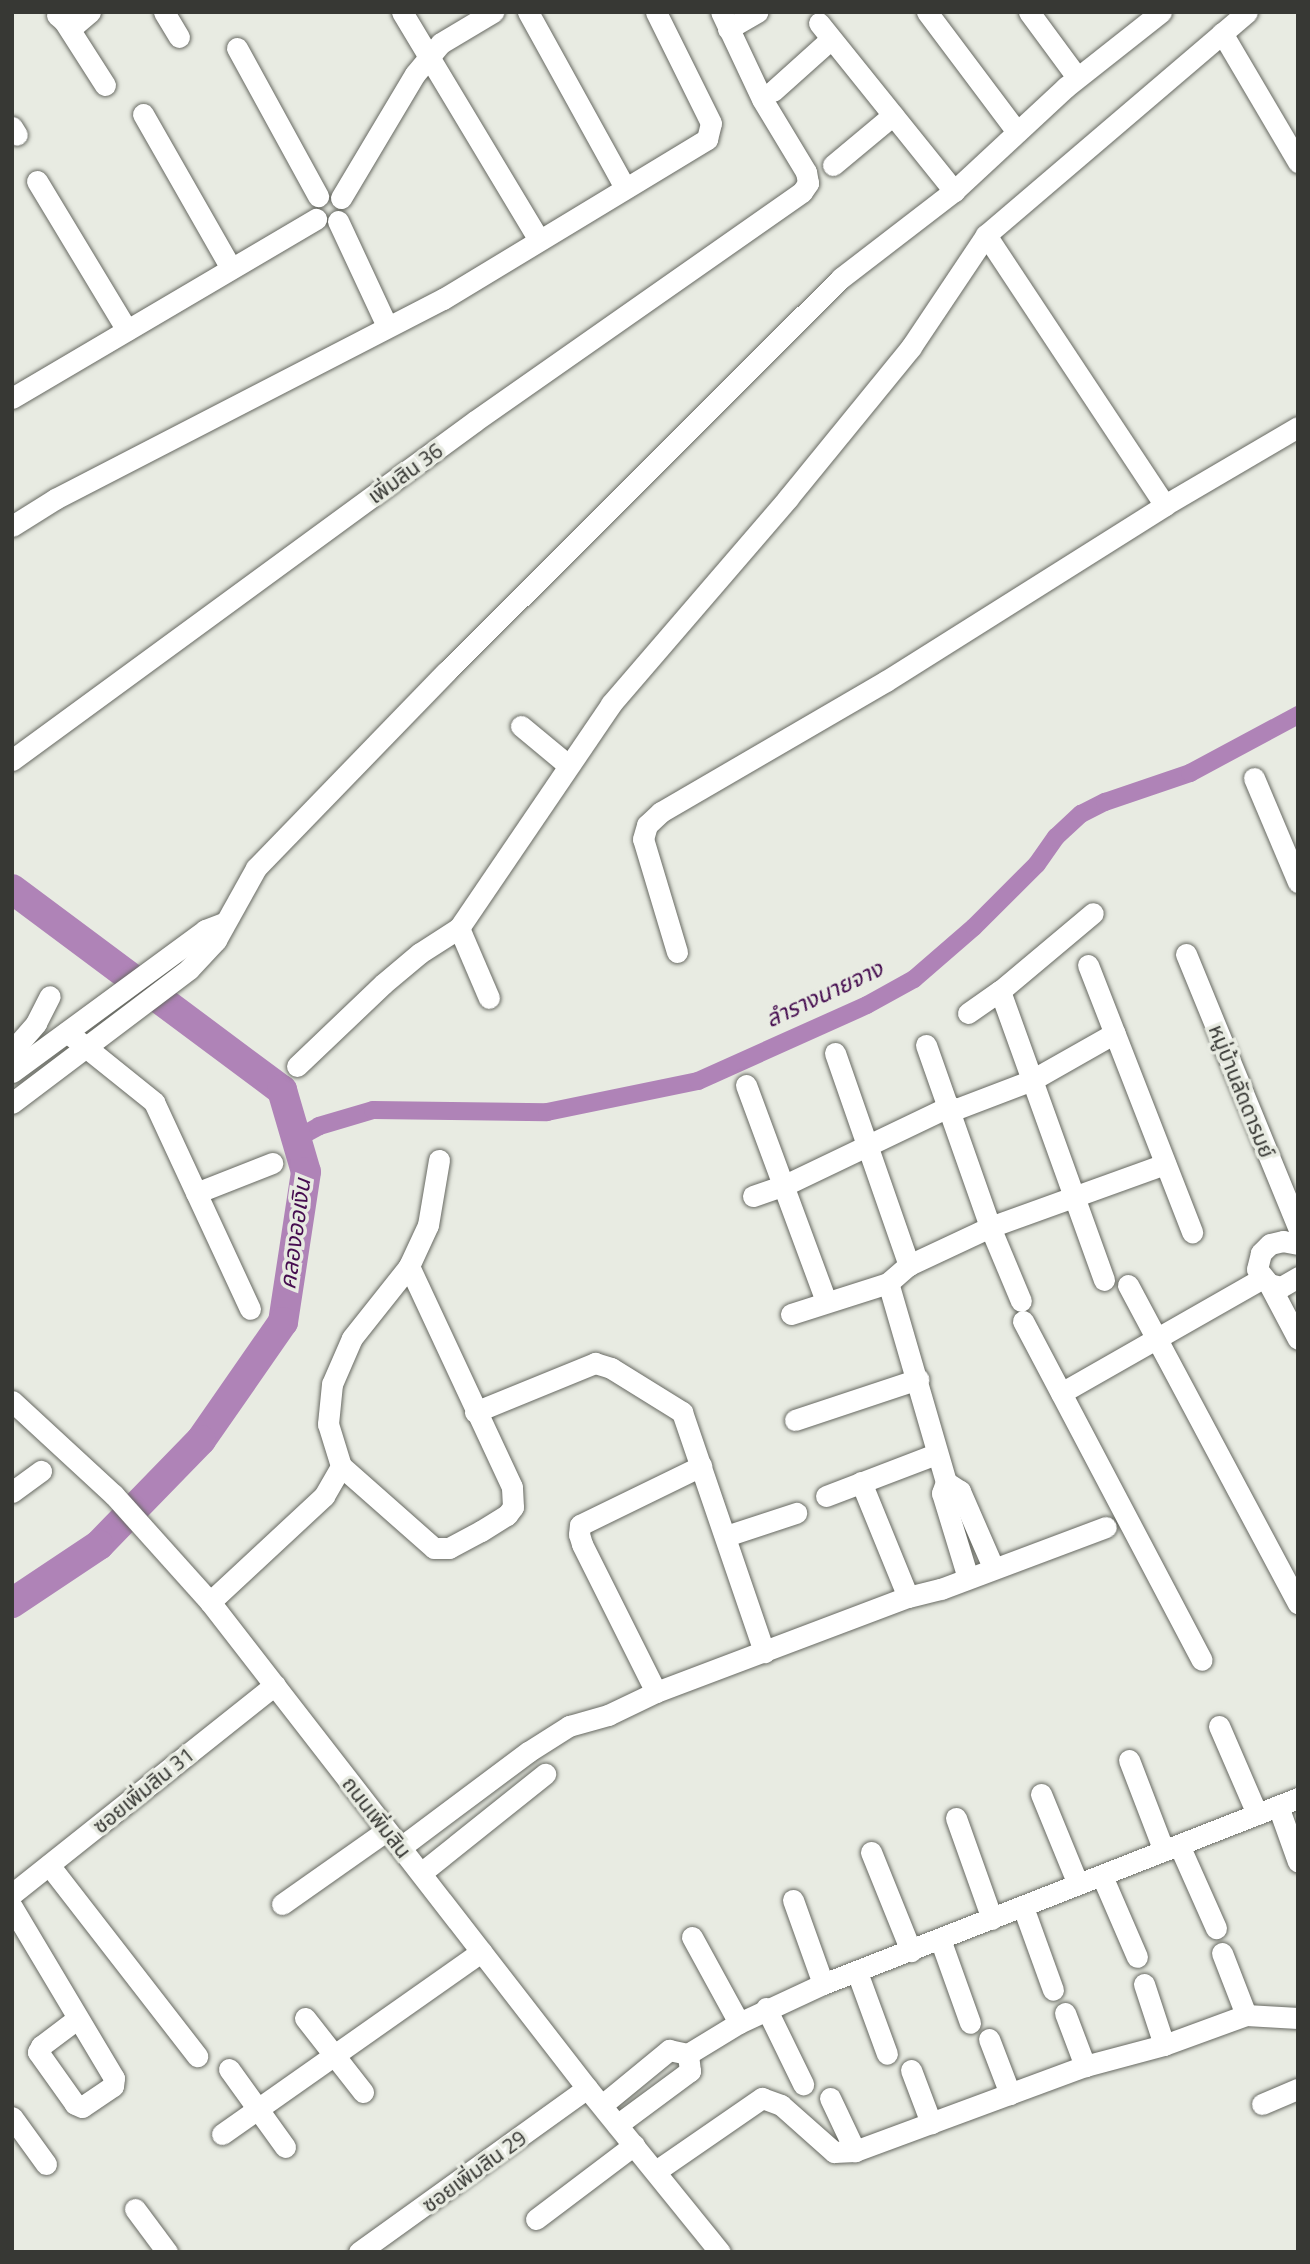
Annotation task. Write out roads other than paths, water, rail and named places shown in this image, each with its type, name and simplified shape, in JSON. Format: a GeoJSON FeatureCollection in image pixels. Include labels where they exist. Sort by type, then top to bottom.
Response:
{"type":"FeatureCollection","features":[{"type":"Feature","properties":{"kind":"street"},"geometry":{"type":"LineString","coordinates":[[59,17],[77,23],[90,12]]}},
{"type":"Feature","properties":{"kind":"street"},"geometry":{"type":"LineString","coordinates":[[164,12],[179,37]]}},
{"type":"Feature","properties":{"kind":"street"},"geometry":{"type":"LineString","coordinates":[[402,12],[539,240]]}},
{"type":"Feature","properties":{"kind":"street"},"geometry":{"type":"LineString","coordinates":[[316,219],[327,224],[338,221],[344,210],[341,198],[415,74],[441,43],[493,12]]}},
{"type":"Feature","properties":{"kind":"street"},"geometry":{"type":"LineString","coordinates":[[528,12],[625,188]]}},
{"type":"Feature","properties":{"kind":"street"},"geometry":{"type":"LineString","coordinates":[[12,526],[55,499],[443,299],[707,139],[711,123],[656,12]]}},
{"type":"Feature","properties":{"kind":"street"},"geometry":{"type":"LineString","coordinates":[[725,21],[757,12]]}},
{"type":"Feature","properties":{"kind":"street"},"geometry":{"type":"LineString","coordinates":[[927,12],[1017,132]]}},
{"type":"Feature","properties":{"kind":"street"},"geometry":{"type":"LineString","coordinates":[[1030,12],[1077,77]]}},
{"type":"Feature","properties":{"kind":"street"},"geometry":{"type":"LineString","coordinates":[[297,1066],[383,984],[420,953],[458,928],[611,704],[788,498],[911,347],[986,235],[1247,12]]}},
{"type":"Feature","properties":{"kind":"street"},"geometry":{"type":"LineString","coordinates":[[12,1103],[120,1021],[183,961],[205,930],[223,922],[256,868],[446,672],[841,278],[954,191],[1077,77],[1154,14]]}},
{"type":"Feature","properties":{"kind":"street"},"geometry":{"type":"LineString","coordinates":[[59,17],[106,85]]}},
{"type":"Feature","properties":{"kind":"street","name":"เพิ่มสิน 36"},"geometry":{"type":"LineString","coordinates":[[12,760],[484,415],[802,192],[808,183],[806,172],[762,99],[725,21]]}},
{"type":"Feature","properties":{"kind":"street"},"geometry":{"type":"LineString","coordinates":[[773,91],[825,31],[954,191]]}},
{"type":"Feature","properties":{"kind":"street"},"geometry":{"type":"LineString","coordinates":[[1222,33],[1298,162]]}},
{"type":"Feature","properties":{"kind":"street"},"geometry":{"type":"LineString","coordinates":[[237,48],[318,196]]}},
{"type":"Feature","properties":{"kind":"street"},"geometry":{"type":"LineString","coordinates":[[143,114],[231,268]]}},
{"type":"Feature","properties":{"kind":"street"},"geometry":{"type":"LineString","coordinates":[[833,165],[893,115]]}},
{"type":"Feature","properties":{"kind":"street"},"geometry":{"type":"LineString","coordinates":[[37,181],[127,330]]}},
{"type":"Feature","properties":{"kind":"street"},"geometry":{"type":"LineString","coordinates":[[316,219],[313,206],[318,196],[330,192],[341,198]]}},
{"type":"Feature","properties":{"kind":"street"},"geometry":{"type":"LineString","coordinates":[[16,388],[127,330],[316,219]]}},
{"type":"Feature","properties":{"kind":"street"},"geometry":{"type":"LineString","coordinates":[[338,221],[387,326]]}},
{"type":"Feature","properties":{"kind":"street"},"geometry":{"type":"LineString","coordinates":[[986,235],[1165,505]]}},
{"type":"Feature","properties":{"kind":"street"},"geometry":{"type":"LineString","coordinates":[[677,952],[643,839],[647,825],[661,812],[886,681],[1165,505],[1298,427]]}},
{"type":"Feature","properties":{"kind":"street"},"geometry":{"type":"LineString","coordinates":[[521,726],[568,765]]}},
{"type":"Feature","properties":{"kind":"street"},"geometry":{"type":"LineString","coordinates":[[1254,778],[1298,882]]}},
{"type":"Feature","properties":{"kind":"street"},"geometry":{"type":"LineString","coordinates":[[968,1013],[1000,991],[1093,913]]}},
{"type":"Feature","properties":{"kind":"street"},"geometry":{"type":"LineString","coordinates":[[458,928],[489,998]]}},
{"type":"Feature","properties":{"kind":"street","name":"หมู่บ้านลัดดารมย์"},"geometry":{"type":"LineString","coordinates":[[1186,954],[1298,1227]]}},
{"type":"Feature","properties":{"kind":"street"},"geometry":{"type":"LineString","coordinates":[[12,1072],[104,1004],[183,961]]}},
{"type":"Feature","properties":{"kind":"street"},"geometry":{"type":"LineString","coordinates":[[1088,965],[1192,1232]]}},
{"type":"Feature","properties":{"kind":"street"},"geometry":{"type":"LineString","coordinates":[[1000,991],[1104,1280]]}},
{"type":"Feature","properties":{"kind":"street"},"geometry":{"type":"LineString","coordinates":[[12,1051],[36,1023],[50,996]]}},
{"type":"Feature","properties":{"kind":"street"},"geometry":{"type":"LineString","coordinates":[[67,1032],[84,1049],[149,1096],[250,1309]]}},
{"type":"Feature","properties":{"kind":"street"},"geometry":{"type":"LineString","coordinates":[[753,1196],[785,1185],[951,1109],[1032,1080],[1115,1033]]}},
{"type":"Feature","properties":{"kind":"street"},"geometry":{"type":"LineString","coordinates":[[926,1045],[1022,1311],[1061,1393],[1202,1660]]}},
{"type":"Feature","properties":{"kind":"street"},"geometry":{"type":"LineString","coordinates":[[835,1053],[909,1265]]}},
{"type":"Feature","properties":{"kind":"street"},"geometry":{"type":"LineString","coordinates":[[746,1085],[826,1301]]}},
{"type":"Feature","properties":{"kind":"street"},"geometry":{"type":"LineString","coordinates":[[410,1266],[515,1499],[507,1515],[449,1548],[434,1548],[341,1466],[328,1424],[332,1384],[352,1338],[410,1266],[428,1225],[439,1160]]}},
{"type":"Feature","properties":{"kind":"street"},"geometry":{"type":"LineString","coordinates":[[197,1193],[272,1163]]}},
{"type":"Feature","properties":{"kind":"street"},"geometry":{"type":"LineString","coordinates":[[791,1314],[888,1283],[909,1265],[990,1227],[1165,1164]]}},
{"type":"Feature","properties":{"kind":"street"},"geometry":{"type":"LineString","coordinates":[[1298,1244],[1283,1241],[1269,1244],[1261,1253],[1257,1269],[1298,1339]]}},
{"type":"Feature","properties":{"kind":"street"},"geometry":{"type":"LineString","coordinates":[[1061,1393],[1155,1337],[1266,1281],[1281,1286],[1298,1277]]}},
{"type":"Feature","properties":{"kind":"street"},"geometry":{"type":"LineString","coordinates":[[888,1283],[946,1482],[960,1491],[993,1567]]}},
{"type":"Feature","properties":{"kind":"street"},"geometry":{"type":"LineString","coordinates":[[1128,1285],[1298,1604]]}},
{"type":"Feature","properties":{"kind":"street"},"geometry":{"type":"LineString","coordinates":[[475,1412],[595,1363],[611,1368],[682,1412],[764,1652]]}},
{"type":"Feature","properties":{"kind":"street"},"geometry":{"type":"LineString","coordinates":[[795,1420],[918,1379]]}},
{"type":"Feature","properties":{"kind":"street","name":"ถนนเพิ่มสิน"},"geometry":{"type":"LineString","coordinates":[[12,1401],[114,1495],[210,1602],[587,2088],[720,2252]]}},
{"type":"Feature","properties":{"kind":"street"},"geometry":{"type":"LineString","coordinates":[[826,1496],[936,1454]]}},
{"type":"Feature","properties":{"kind":"street"},"geometry":{"type":"LineString","coordinates":[[656,1692],[582,1544],[580,1525],[701,1465]]}},
{"type":"Feature","properties":{"kind":"street"},"geometry":{"type":"LineString","coordinates":[[210,1602],[324,1496],[341,1466]]}},
{"type":"Feature","properties":{"kind":"street"},"geometry":{"type":"LineString","coordinates":[[12,1492],[41,1471]]}},
{"type":"Feature","properties":{"kind":"street"},"geometry":{"type":"LineString","coordinates":[[861,1482],[908,1597]]}},
{"type":"Feature","properties":{"kind":"street"},"geometry":{"type":"LineString","coordinates":[[946,1482],[942,1493],[968,1578]]}},
{"type":"Feature","properties":{"kind":"street"},"geometry":{"type":"LineString","coordinates":[[726,1536],[796,1513]]}},
{"type":"Feature","properties":{"kind":"street"},"geometry":{"type":"LineString","coordinates":[[282,1904],[393,1839],[569,1726],[608,1715],[656,1692],[908,1597],[1106,1527]]}},
{"type":"Feature","properties":{"kind":"street","name":"ซอยเพิ่มสิน 31"},"geometry":{"type":"LineString","coordinates":[[12,1895],[275,1685]]}},
{"type":"Feature","properties":{"kind":"street"},"geometry":{"type":"LineString","coordinates":[[1219,1726],[1257,1814]]}},
{"type":"Feature","properties":{"kind":"street"},"geometry":{"type":"LineString","coordinates":[[1129,1760],[1171,1848],[1216,1928]]}},
{"type":"Feature","properties":{"kind":"street"},"geometry":{"type":"LineString","coordinates":[[421,1873],[545,1774]]}},
{"type":"Feature","properties":{"kind":"street"},"geometry":{"type":"LineString","coordinates":[[1041,1794],[1078,1884]]}},
{"type":"Feature","properties":{"kind":"street"},"geometry":{"type":"LineString","coordinates":[[602,2105],[669,2050],[688,2054],[766,2008],[823,1984],[1288,1802],[1298,1862]]}},
{"type":"Feature","properties":{"kind":"street"},"geometry":{"type":"LineString","coordinates":[[956,1818],[992,1919]]}},
{"type":"Feature","properties":{"kind":"street"},"geometry":{"type":"LineString","coordinates":[[871,1852],[911,1951]]}},
{"type":"Feature","properties":{"kind":"street"},"geometry":{"type":"LineString","coordinates":[[49,1865],[197,2056]]}},
{"type":"Feature","properties":{"kind":"street"},"geometry":{"type":"LineString","coordinates":[[1102,1876],[1137,1957]]}},
{"type":"Feature","properties":{"kind":"street"},"geometry":{"type":"LineString","coordinates":[[793,1900],[823,1984]]}},
{"type":"Feature","properties":{"kind":"street"},"geometry":{"type":"LineString","coordinates":[[12,1907],[78,2018]]}},
{"type":"Feature","properties":{"kind":"street"},"geometry":{"type":"LineString","coordinates":[[1023,1907],[1053,1990]]}},
{"type":"Feature","properties":{"kind":"street"},"geometry":{"type":"LineString","coordinates":[[692,1937],[739,2023]]}},
{"type":"Feature","properties":{"kind":"street"},"geometry":{"type":"LineString","coordinates":[[940,1939],[970,2022]]}},
{"type":"Feature","properties":{"kind":"street"},"geometry":{"type":"LineString","coordinates":[[222,2134],[481,1952]]}},
{"type":"Feature","properties":{"kind":"street"},"geometry":{"type":"LineString","coordinates":[[1222,1953],[1246,2015]]}},
{"type":"Feature","properties":{"kind":"street"},"geometry":{"type":"LineString","coordinates":[[857,1972],[887,2053]]}},
{"type":"Feature","properties":{"kind":"street"},"geometry":{"type":"LineString","coordinates":[[1144,1984],[1164,2045]]}},
{"type":"Feature","properties":{"kind":"street"},"geometry":{"type":"LineString","coordinates":[[766,2008],[803,2084]]}},
{"type":"Feature","properties":{"kind":"street"},"geometry":{"type":"LineString","coordinates":[[1065,2013],[1084,2066]]}},
{"type":"Feature","properties":{"kind":"street"},"geometry":{"type":"LineString","coordinates":[[656,2171],[762,2098],[781,2105],[834,2152],[855,2151],[1084,2066],[1164,2045],[1246,2015],[1298,2018]]}},
{"type":"Feature","properties":{"kind":"street"},"geometry":{"type":"LineString","coordinates":[[305,2018],[363,2092]]}},
{"type":"Feature","properties":{"kind":"street"},"geometry":{"type":"LineString","coordinates":[[989,2039],[1010,2094]]}},
{"type":"Feature","properties":{"kind":"street"},"geometry":{"type":"LineString","coordinates":[[617,2125],[690,2071],[688,2054]]}},
{"type":"Feature","properties":{"kind":"street"},"geometry":{"type":"LineString","coordinates":[[229,2069],[285,2147]]}},
{"type":"Feature","properties":{"kind":"street"},"geometry":{"type":"LineString","coordinates":[[911,2070],[931,2123]]}},
{"type":"Feature","properties":{"kind":"street","name":"ซอยเพิ่มสิน 29"},"geometry":{"type":"LineString","coordinates":[[359,2252],[587,2088]]}},
{"type":"Feature","properties":{"kind":"street"},"geometry":{"type":"LineString","coordinates":[[1262,2104],[1298,2089]]}},
{"type":"Feature","properties":{"kind":"street"},"geometry":{"type":"LineString","coordinates":[[830,2098],[855,2151]]}},
{"type":"Feature","properties":{"kind":"street"},"geometry":{"type":"LineString","coordinates":[[12,2117],[46,2164]]}},
{"type":"Feature","properties":{"kind":"street"},"geometry":{"type":"LineString","coordinates":[[536,2219],[634,2145]]}},
{"type":"Feature","properties":{"kind":"street"},"geometry":{"type":"LineString","coordinates":[[135,2209],[167,2252]]}},
{"type":"Feature","properties":{"kind":"waterway","name":"ลำรางนายจาง"},"geometry":{"type":"LineString","coordinates":[[296,1139],[319,1126],[373,1110],[547,1112],[698,1081],[867,1005],[914,979],[974,927],[1037,864],[1056,837],[1081,814],[1105,802],[1190,773],[1298,715]]}},
{"type":"Feature","properties":{"kind":"waterway","name":"คลองออเงิน"},"geometry":{"type":"LineString","coordinates":[[12,889],[282,1090],[306,1172],[283,1322],[201,1440],[99,1545],[12,1603]]}}]}
